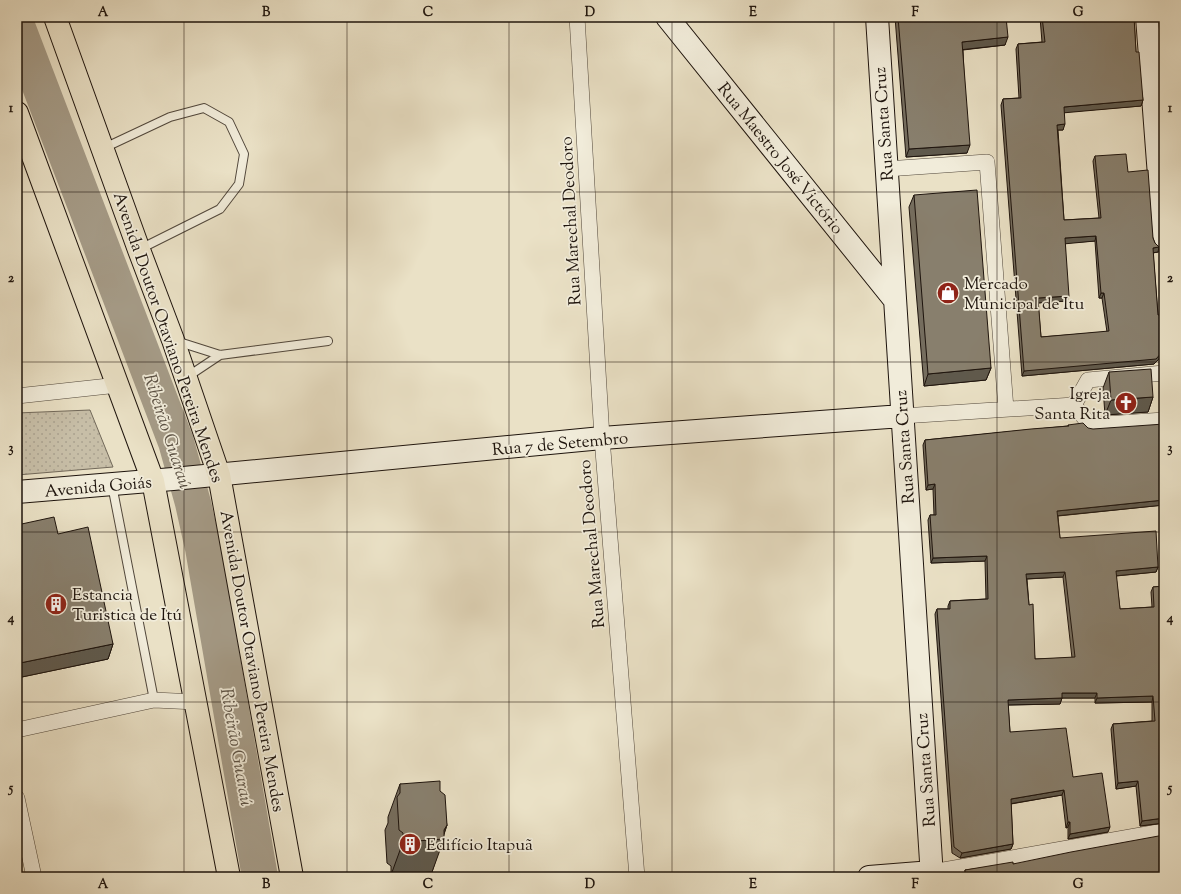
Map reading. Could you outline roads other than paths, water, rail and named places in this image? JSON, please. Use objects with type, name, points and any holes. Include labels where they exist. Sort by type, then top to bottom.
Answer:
[{"type":"main road","name":"Avenida Doutor Otaviano Pereira Mendes","points":[[55,17],[186,378],[212,475],[292,877]]},
{"type":"main road","points":[[17,113],[118,385],[163,480],[196,702],[229,877]]},
{"type":"street","name":"Rua Marechal Deodoro","points":[[577,17],[602,438],[636,877]]},
{"type":"street","name":"Rua Maestro José Victório","points":[[667,17],[894,299]]},
{"type":"street","name":"Rua Santa Cruz","points":[[877,17],[932,875]]},
{"type":"street","points":[[1147,17],[1164,242]]},
{"type":"street","points":[[886,169],[987,162],[1006,409]]},
{"type":"street","points":[[1074,405],[1088,380],[1164,373]]},
{"type":"street","points":[[17,396],[118,385]]},
{"type":"street","points":[[902,416],[1074,405]]},
{"type":"street","points":[[1074,405],[1090,425],[1164,420]]},
{"type":"street","name":"Rua 7 de Setembro","points":[[212,475],[602,438],[902,416]]},
{"type":"street","name":"Avenida Goiás","points":[[17,492],[212,475]]},
{"type":"street","points":[[17,730],[154,700],[196,702]]},
{"type":"street","points":[[17,798],[34,877]]},
{"type":"street","points":[[869,877],[932,875],[1164,831]]},
{"type":"lane","points":[[102,149],[170,117],[204,108],[229,122],[244,154],[239,184],[220,209],[139,250]]},
{"type":"lane","points":[[173,340],[220,354],[328,341]]},
{"type":"lane","points":[[186,378],[220,354]]},
{"type":"lane","points":[[112,484],[154,700]]},
{"type":"waterway","name":"Ribeirão Guaraú","points":[[17,26],[176,442],[193,503],[203,548],[260,877]]},
{"type":"place","name":"Mercado Municipal de Itu","points":[[948,293]]},
{"type":"place","name":"Igreja Santa Rita","points":[[1126,403]]},
{"type":"place","name":"Estancia Turistica de Itú","points":[[56,604]]},
{"type":"place","name":"Edifício Itapuã","points":[[410,844]]}]
